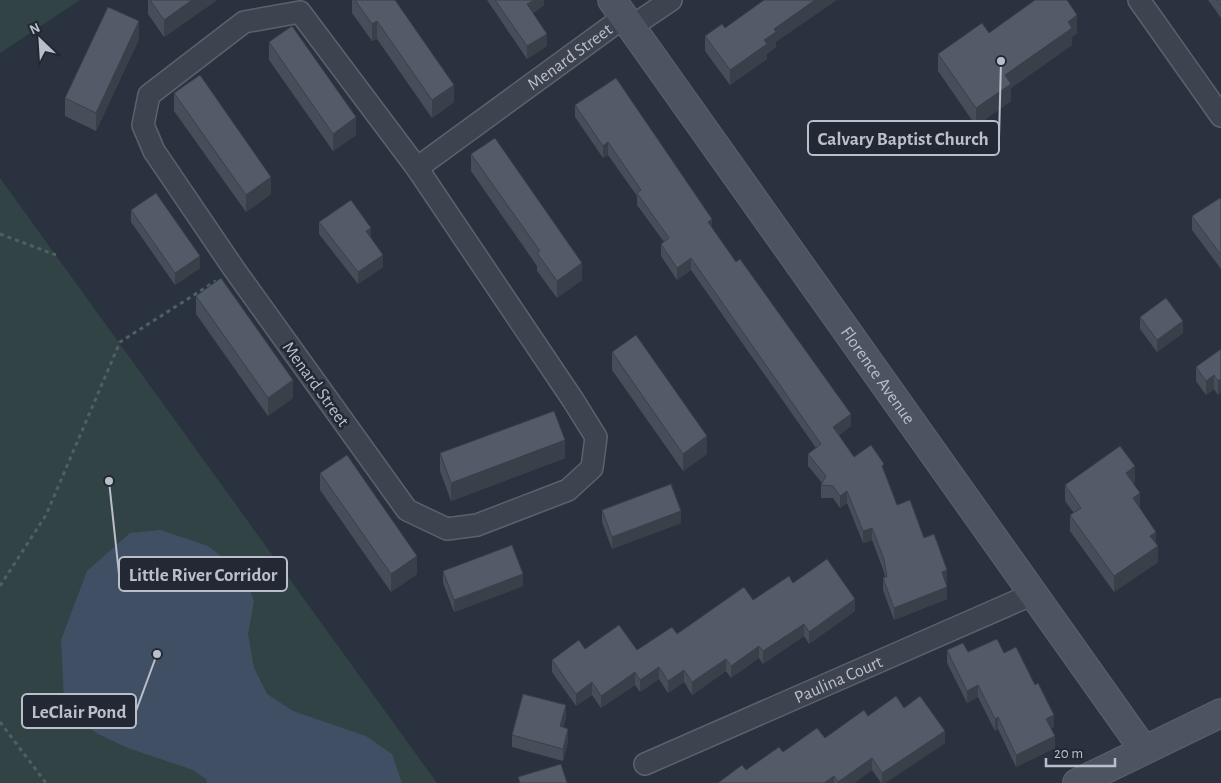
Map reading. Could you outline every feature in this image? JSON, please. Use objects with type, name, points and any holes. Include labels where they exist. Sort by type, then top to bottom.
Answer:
[{"type":"street","name":"Menard Street","points":[[417,168],[622,15],[671,0]]},
{"type":"street","points":[[1139,0],[1221,116]]},
{"type":"street","name":"Menard Street","points":[[300,12],[417,168],[596,437],[592,468],[568,490],[477,525],[447,529],[407,510],[234,269],[154,151],[143,125],[149,95],[244,22],[300,12]]},
{"type":"street","name":"Florence Avenue","points":[[622,15],[1144,750]]},
{"type":"street","name":"Paulina Court","points":[[645,764],[1033,594]]},
{"type":"street","points":[[1077,783],[1221,714]]},
{"type":"path","points":[[0,234],[56,256]]},
{"type":"path","points":[[0,586],[46,515],[120,342],[234,269]]},
{"type":"path","points":[[0,722],[46,783]]},
{"type":"shaded area","points":[[0,0],[80,0],[0,53]]},
{"type":"shaded area","points":[[0,178],[437,783],[0,783]]},
{"type":"water","points":[[160,530],[208,546],[231,564],[249,586],[254,602],[248,634],[254,668],[267,694],[293,711],[366,736],[392,754],[402,783],[207,783],[206,779],[193,770],[128,748],[98,734],[79,720],[64,699],[61,640],[87,571],[130,533]]},
{"type":"building","points":[[150,0],[192,0],[164,20]]},
{"type":"building","points":[[355,0],[395,0],[454,85],[432,100],[377,21],[372,24]]},
{"type":"building","points":[[495,0],[534,0],[527,4],[547,34],[527,46]]},
{"type":"building","points":[[764,0],[815,0],[774,29],[776,32],[764,40],[767,44],[730,70],[705,36],[722,24],[725,28]]},
{"type":"building","points":[[1035,0],[1067,0],[1077,15],[1068,22],[1072,28],[1005,75],[1011,84],[976,108],[938,54],[982,23],[989,33]]},
{"type":"building","points":[[108,7],[139,21],[96,113],[65,98]]},
{"type":"building","points":[[292,26],[356,117],[333,134],[269,42]]},
{"type":"building","points":[[200,75],[271,177],[246,195],[174,93]]},
{"type":"building","points":[[616,78],[712,219],[708,222],[736,262],[740,259],[851,414],[833,427],[854,457],[871,445],[884,464],[882,466],[897,505],[910,500],[924,538],[934,534],[947,570],[942,572],[947,587],[894,608],[883,578],[887,577],[884,559],[872,528],[863,531],[847,491],[840,496],[833,486],[821,485],[826,476],[808,454],[821,444],[691,258],[677,268],[661,244],[669,238],[637,193],[641,190],[608,142],[603,146],[575,105]]},
{"type":"building","points":[[495,138],[582,263],[557,281],[537,253],[540,251],[471,154]]},
{"type":"building","points":[[156,193],[200,256],[175,273],[131,210]]},
{"type":"building","points":[[1220,198],[1221,200],[1221,255],[1192,216]]},
{"type":"building","points":[[351,200],[371,228],[366,231],[383,255],[358,272],[319,222]]},
{"type":"building","points":[[221,278],[293,380],[268,398],[196,296]]},
{"type":"building","points":[[1166,298],[1183,321],[1157,340],[1140,317]]},
{"type":"building","points":[[636,335],[707,436],[683,454],[612,352]]},
{"type":"building","points":[[1221,349],[1221,379],[1218,381],[1214,375],[1206,381],[1196,367]]},
{"type":"building","points":[[554,411],[565,440],[451,483],[440,453]]},
{"type":"building","points":[[1120,446],[1135,466],[1126,473],[1140,493],[1133,498],[1156,532],[1150,536],[1158,546],[1114,576],[1070,515],[1081,508],[1065,485]]},
{"type":"building","points":[[347,455],[417,556],[391,574],[320,473]]},
{"type":"building","points":[[671,484],[681,511],[612,537],[602,510]]},
{"type":"building","points":[[512,545],[523,574],[454,600],[443,571]]},
{"type":"building","points":[[827,559],[855,599],[809,632],[804,624],[763,651],[759,646],[731,666],[726,659],[692,682],[684,670],[668,681],[659,667],[640,680],[635,672],[601,696],[592,682],[576,694],[552,660],[579,640],[585,649],[619,625],[637,650],[672,627],[677,634],[744,587],[753,600],[789,576],[793,583]]},
{"type":"building","points":[[997,639],[1004,653],[1016,647],[1035,685],[1038,683],[1054,715],[1046,719],[1055,736],[1016,755],[998,717],[995,719],[978,685],[967,691],[947,650],[963,643],[968,652]]},
{"type":"building","points":[[523,694],[566,705],[560,726],[568,729],[563,749],[512,735]]},
{"type":"building","points":[[896,696],[904,708],[920,696],[945,731],[882,773],[872,758],[838,782],[834,776],[824,783],[718,783],[742,765],[746,770],[779,747],[783,752],[817,728],[825,738],[864,710],[868,716]]},
{"type":"building","points":[[561,764],[567,783],[520,783],[518,777]]},
{"type":"place","name":"Calvary Baptist Church","points":[[1001,61]]},
{"type":"place","name":"Little River Corridor","points":[[109,481]]},
{"type":"place","name":"LeClair Pond","points":[[157,654]]}]
